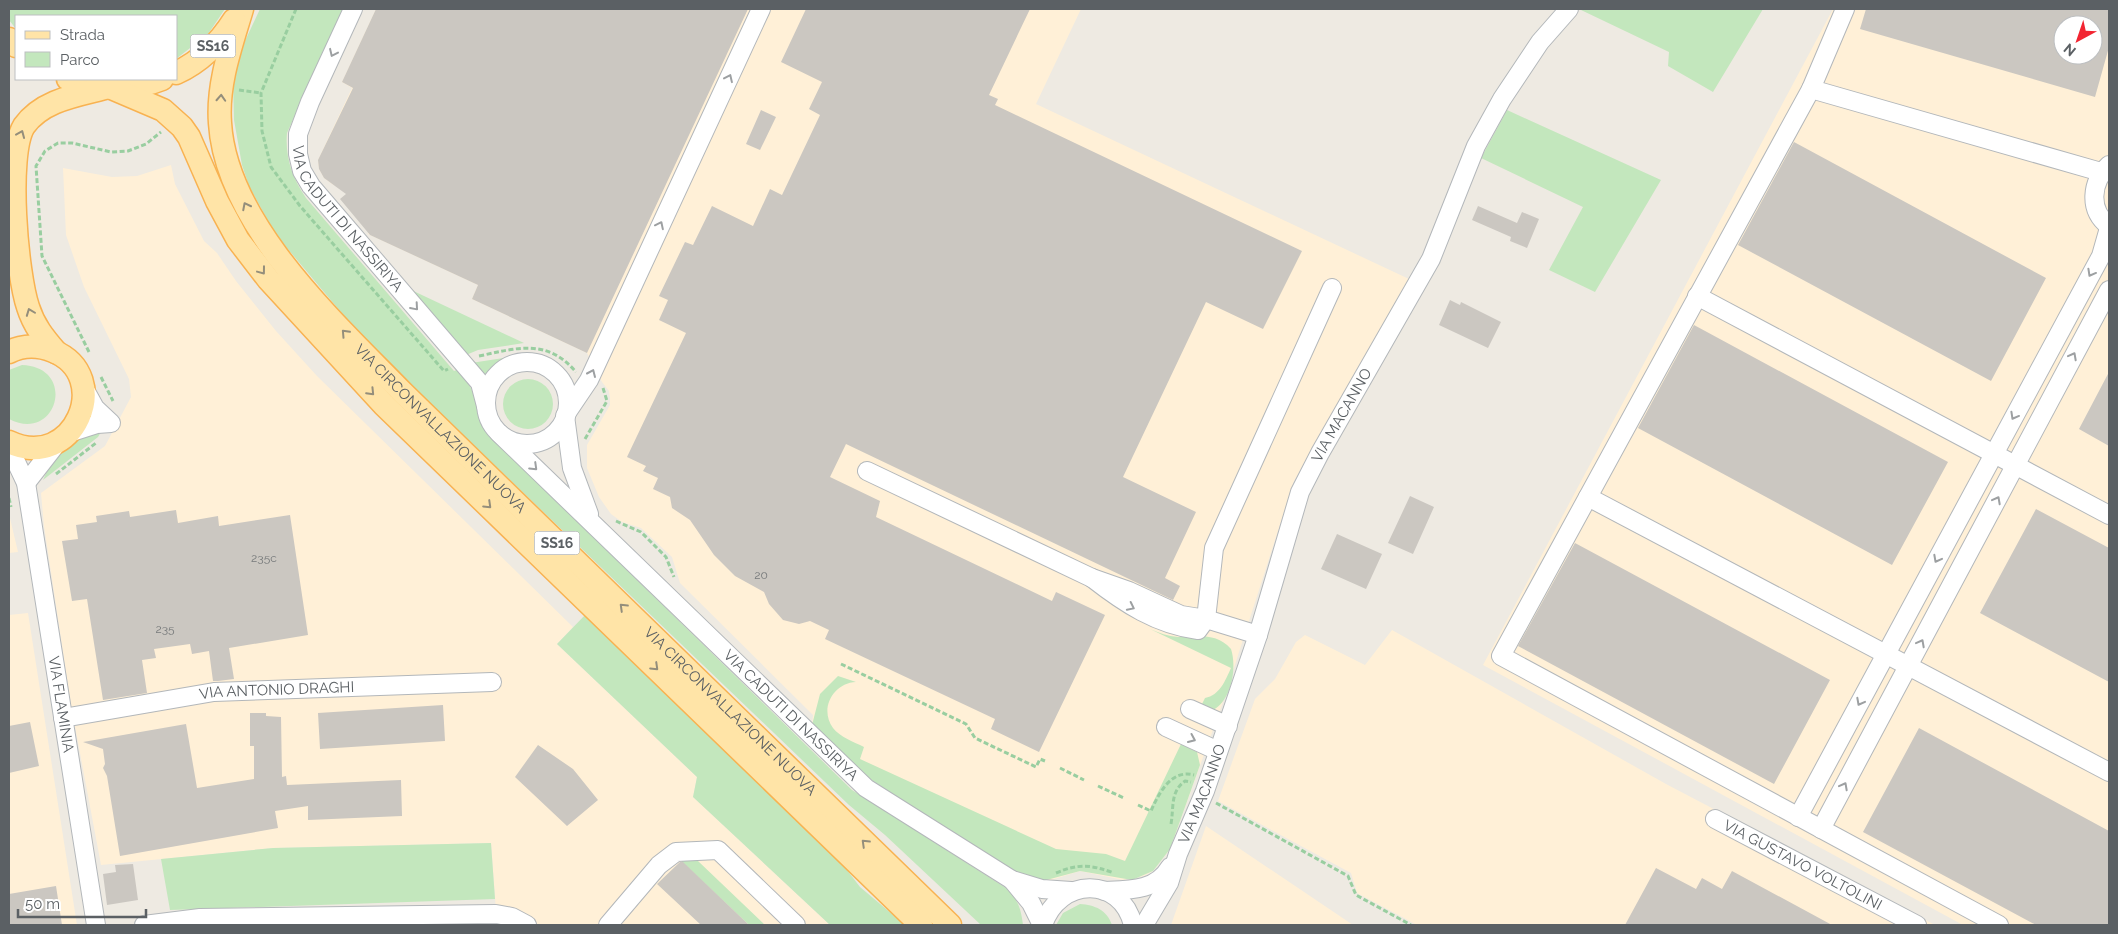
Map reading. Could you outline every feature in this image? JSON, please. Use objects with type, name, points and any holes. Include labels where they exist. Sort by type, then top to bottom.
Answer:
[{"type":"main road","name":"VIA CIRCONVALLAZIONE NUOVA","points":[[178,72],[200,58],[218,42],[241,9]]},
{"type":"main road","name":"VIA CIRCONVALLAZIONE NUOVA","points":[[241,9],[223,74],[220,123],[231,174],[246,208],[270,245],[316,302],[403,394],[950,925]]},
{"type":"main road","name":"VIA CIRCONVALLAZIONE NUOVA","points":[[71,80],[109,88],[163,110],[182,127],[189,137],[217,201],[238,240],[268,279],[332,351],[384,405],[921,925]]},
{"type":"main road","name":"VIA CIRCONVALLAZIONE NUOVA","points":[[109,88],[132,86],[158,80]]},
{"type":"main road","points":[[9,442],[25,448],[35,448],[63,438],[77,423],[92,381],[56,352],[37,330],[28,306],[19,256],[14,167],[17,145],[24,127],[38,112],[57,101],[109,88]]},
{"type":"main road","points":[[9,352],[22,347],[34,346],[56,352]]},
{"type":"main road","points":[[894,871],[959,925]]},
{"type":"street","name":"VIA CADUTI DI NASSIRIYA","points":[[354,9],[310,102],[298,134],[298,154],[302,171],[311,186],[480,383],[490,421],[499,433],[866,788],[1012,880],[1042,889],[1071,891]]},
{"type":"street","points":[[499,433],[517,443],[537,442],[554,433],[589,380],[761,9]]},
{"type":"street","name":"VIA MACANNO","points":[[1144,925],[1169,883],[1178,854],[1228,726],[1258,635],[1300,492],[1320,453],[1431,259],[1476,146],[1502,99],[1540,42],[1569,9]]},
{"type":"street","points":[[1845,9],[1811,89],[1502,656],[1998,925]]},
{"type":"street","points":[[1798,817],[2101,256],[2109,227],[2097,211],[2094,198],[2095,184],[2105,169],[1811,89]]},
{"type":"street","points":[[867,471],[1092,578],[1124,603],[1175,627],[1198,630],[1206,620],[1214,548],[1332,288]]},
{"type":"street","points":[[1821,829],[2109,290]]},
{"type":"street","points":[[1697,296],[2109,515]]},
{"type":"street","name":"VIA CADUTI DI NASSIRIYA","points":[[486,406],[488,389],[498,374],[513,365],[528,362],[545,367],[561,381],[566,395],[566,415],[572,468],[592,522]]},
{"type":"street","points":[[26,483],[63,438],[97,424],[111,423],[95,408],[92,381]]},
{"type":"street","name":"VIA FLAMINIA","points":[[9,446],[26,483],[96,925]]},
{"type":"street","points":[[1588,497],[2109,772]]},
{"type":"street","points":[[1206,620],[1258,635]]},
{"type":"street","name":"VIA ANTONIO DRAGHI","points":[[63,718],[214,692],[492,682]]},
{"type":"street","points":[[1190,709],[1228,726]]},
{"type":"street","points":[[1166,727],[1218,751]]},
{"type":"street","name":"VIA GUSTAVO VOLTOLINI","points":[[1714,819],[1916,925]]},
{"type":"street","points":[[608,925],[659,864],[676,852],[718,850],[796,925]]},
{"type":"street","name":"VIA MACANNO","points":[[1071,891],[1088,888],[1104,891],[1135,890],[1163,879],[1178,854]]},
{"type":"street","name":"VIA CADUTI DI NASSIRIYA","points":[[1012,880],[1031,903],[1043,925]]},
{"type":"street","points":[[1043,925],[1048,912],[1058,900],[1071,891]]},
{"type":"street","points":[[1104,891],[1121,902],[1131,917],[1133,925]]},
{"type":"street","points":[[144,925],[200,918],[496,914],[512,917],[527,925]]},
{"type":"path","points":[[236,90],[261,93]]},
{"type":"path","points":[[92,359],[42,256],[36,166],[45,151],[58,143],[72,143],[111,152],[128,151],[146,144],[162,132]]},
{"type":"path","points":[[478,356],[522,347],[540,348],[556,355],[578,375]]},
{"type":"path","points":[[92,381],[113,402],[113,407]]},
{"type":"path","points":[[584,441],[608,401],[604,388],[597,384]]},
{"type":"path","points":[[50,479],[102,438]]},
{"type":"path","points":[[609,516],[624,526],[641,532],[648,538],[666,557],[674,580]]},
{"type":"path","points":[[841,664],[966,724],[975,738],[1027,763],[1036,767],[1040,759],[1045,761]]},
{"type":"path","points":[[1060,768],[1084,780]]},
{"type":"path","points":[[1138,805],[1151,811],[1163,787],[1179,775],[1187,773],[1206,786],[1216,804],[1348,876],[1356,895],[1411,925]]},
{"type":"path","points":[[1170,829],[1173,794],[1177,787],[1185,781],[1206,786]]},
{"type":"path","points":[[1098,786],[1124,798]]},
{"type":"path","points":[[1052,874],[1067,868],[1087,866],[1099,866],[1122,874]]},
{"type":"shaded area","points":[[376,9],[1081,9],[1036,104],[1409,279],[1294,481],[1223,702],[1170,849],[1153,871],[1144,876],[1123,880],[1080,871],[1048,881],[1019,877],[812,725],[813,715],[680,583],[672,557],[641,528],[622,522],[611,514],[599,497],[587,468],[587,445],[610,405],[610,398],[609,391],[602,382],[587,353],[472,299],[478,285],[368,234],[379,207],[332,184],[324,178],[319,169],[318,160],[352,88],[342,82]]},
{"type":"shaded area","points":[[1833,9],[2109,9],[2109,925],[1963,925],[1483,665]]},
{"type":"shaded area","points":[[171,165],[175,184],[204,241],[217,253],[236,281],[276,331],[317,376],[573,627],[557,644],[697,777],[693,797],[830,925],[497,925],[491,843],[273,848],[101,865],[71,705],[44,526],[41,493],[105,446],[131,397],[129,379],[84,287],[66,235],[63,168],[112,177],[137,176]]},
{"type":"shaded area","points":[[9,514],[18,552],[9,553]]},
{"type":"shaded area","points":[[28,613],[77,925],[9,925],[9,615]]},
{"type":"shaded area","points":[[1392,630],[1666,784],[1935,925],[1417,925],[1357,893],[1351,873],[1218,801],[1255,699],[1275,679],[1296,642],[1305,635],[1365,665]]},
{"type":"shaded area","points":[[1206,826],[1353,925],[1171,925]]},
{"type":"green space","points":[[9,9],[225,9],[208,34],[178,57],[178,15],[15,15],[15,28],[9,20]]},
{"type":"green space","points":[[260,9],[343,9],[287,133],[290,167],[306,198],[454,371],[459,369],[499,445],[852,790],[1006,888],[1018,905],[1023,925],[981,925],[885,835],[849,805],[414,388],[345,317],[287,248],[273,230],[249,186],[242,165],[234,120],[233,81],[244,43]]},
{"type":"green space","points":[[1763,9],[1713,92],[1668,66],[1669,52],[1581,10]]},
{"type":"green space","points":[[1507,110],[1661,180],[1595,292],[1549,270],[1583,207],[1481,158]]},
{"type":"green space","points":[[407,288],[524,343],[478,350],[466,355]]},
{"type":"green space","points":[[516,356],[497,366],[486,379],[471,363]]},
{"type":"green space","points":[[22,365],[39,369],[50,378],[55,390],[54,402],[49,413],[39,421],[26,424],[9,419],[9,370]]},
{"type":"green space","points":[[523,379],[533,379],[546,386],[553,399],[553,409],[546,422],[533,429],[523,429],[514,425],[507,418],[503,409],[503,399],[507,390],[514,383]]},
{"type":"green space","points":[[101,432],[98,437],[43,480],[52,460],[78,438]]},
{"type":"green space","points":[[586,614],[837,857],[860,887],[905,925],[830,925],[693,797],[697,777],[557,644]]},
{"type":"green space","points":[[1150,629],[1174,637],[1199,636],[1213,638],[1231,649],[1233,674],[1229,691],[1219,705],[1213,710],[1201,706],[1205,698],[1218,691],[1231,668]]},
{"type":"green space","points":[[838,676],[856,682],[848,683],[835,692],[828,705],[829,721],[839,734],[864,747],[860,759],[1056,849],[1106,854],[1125,861],[1181,744],[1197,752],[1200,765],[1170,849],[1153,871],[1132,880],[1080,871],[1039,882],[1019,877],[861,773],[812,725],[820,694]]},
{"type":"green space","points":[[491,843],[495,899],[170,910],[161,859],[273,848]]},
{"type":"green space","points":[[679,859],[698,861],[765,925],[749,925]]},
{"type":"green space","points":[[1080,904],[1100,909],[1112,925],[1056,925],[1063,913]]},
{"type":"building","points":[[376,9],[748,9],[587,353],[472,299],[478,285],[370,235],[340,199],[346,194],[324,178],[319,169],[318,160],[353,88],[342,82]]},
{"type":"building","points":[[806,9],[1030,9],[989,95],[998,99],[995,105],[1302,251],[1263,329],[1206,302],[1123,477],[1196,512],[1165,578],[1180,586],[1173,600],[846,444],[830,477],[880,501],[876,517],[1052,601],[1056,592],[1105,615],[1039,752],[991,729],[995,719],[825,639],[829,630],[810,621],[799,624],[783,620],[769,604],[764,592],[735,576],[714,555],[690,520],[672,508],[670,497],[653,489],[658,478],[643,471],[646,466],[627,457],[686,333],[659,320],[668,300],[659,296],[685,242],[693,245],[712,206],[753,226],[770,189],[782,195],[820,115],[809,109],[822,82],[781,62]]},
{"type":"building","points":[[1866,9],[2109,9],[2109,47],[2095,97],[1860,29]]},
{"type":"building","points":[[761,110],[776,117],[760,150],[746,144]]},
{"type":"building","points":[[1794,142],[2046,278],[1991,381],[1738,245]]},
{"type":"building","points":[[1478,206],[1517,223],[1522,212],[1539,219],[1527,248],[1510,241],[1511,237],[1472,220]]},
{"type":"building","points":[[1450,300],[1460,305],[1461,302],[1501,322],[1488,348],[1439,325]]},
{"type":"building","points":[[1694,325],[1948,462],[1892,565],[1638,428]]},
{"type":"building","points":[[2109,372],[2109,446],[2079,429]]},
{"type":"building","points":[[1410,496],[1434,507],[1413,554],[1388,543]]},
{"type":"building","points":[[2036,509],[2109,548],[2109,682],[1980,613]]},
{"type":"building","points":[[176,510],[178,523],[218,516],[219,526],[290,515],[308,635],[229,648],[234,679],[218,681],[213,681],[209,651],[192,654],[190,644],[154,649],[156,658],[142,660],[147,693],[103,700],[87,599],[72,601],[62,541],[78,539],[76,525],[97,522],[96,516],[129,511],[130,517]]},
{"type":"building","points":[[1337,534],[1382,554],[1366,589],[1321,569]]},
{"type":"building","points":[[1575,543],[1830,680],[1774,784],[1518,646]]},
{"type":"building","points":[[443,705],[445,741],[320,749],[318,713]]},
{"type":"building","points":[[250,713],[266,713],[266,716],[281,717],[282,777],[286,776],[287,785],[401,780],[402,816],[308,820],[308,806],[275,811],[278,828],[120,856],[107,776],[103,768],[105,764],[103,749],[83,742],[186,724],[197,788],[254,779],[254,746],[250,746]]},
{"type":"building","points":[[30,722],[39,766],[9,773],[9,726]]},
{"type":"building","points":[[1919,728],[2109,831],[2109,925],[2036,925],[1863,832]]},
{"type":"building","points":[[538,745],[573,769],[598,800],[567,826],[515,777]]},
{"type":"building","points":[[680,862],[683,862],[749,925],[701,925],[657,884]]},
{"type":"building","points":[[133,864],[138,900],[107,905],[103,874],[116,872],[115,865]]},
{"type":"building","points":[[1656,868],[1696,889],[1702,878],[1722,889],[1732,871],[1832,925],[1625,925]]},
{"type":"building","points":[[56,886],[62,925],[9,925],[9,894]]}]
